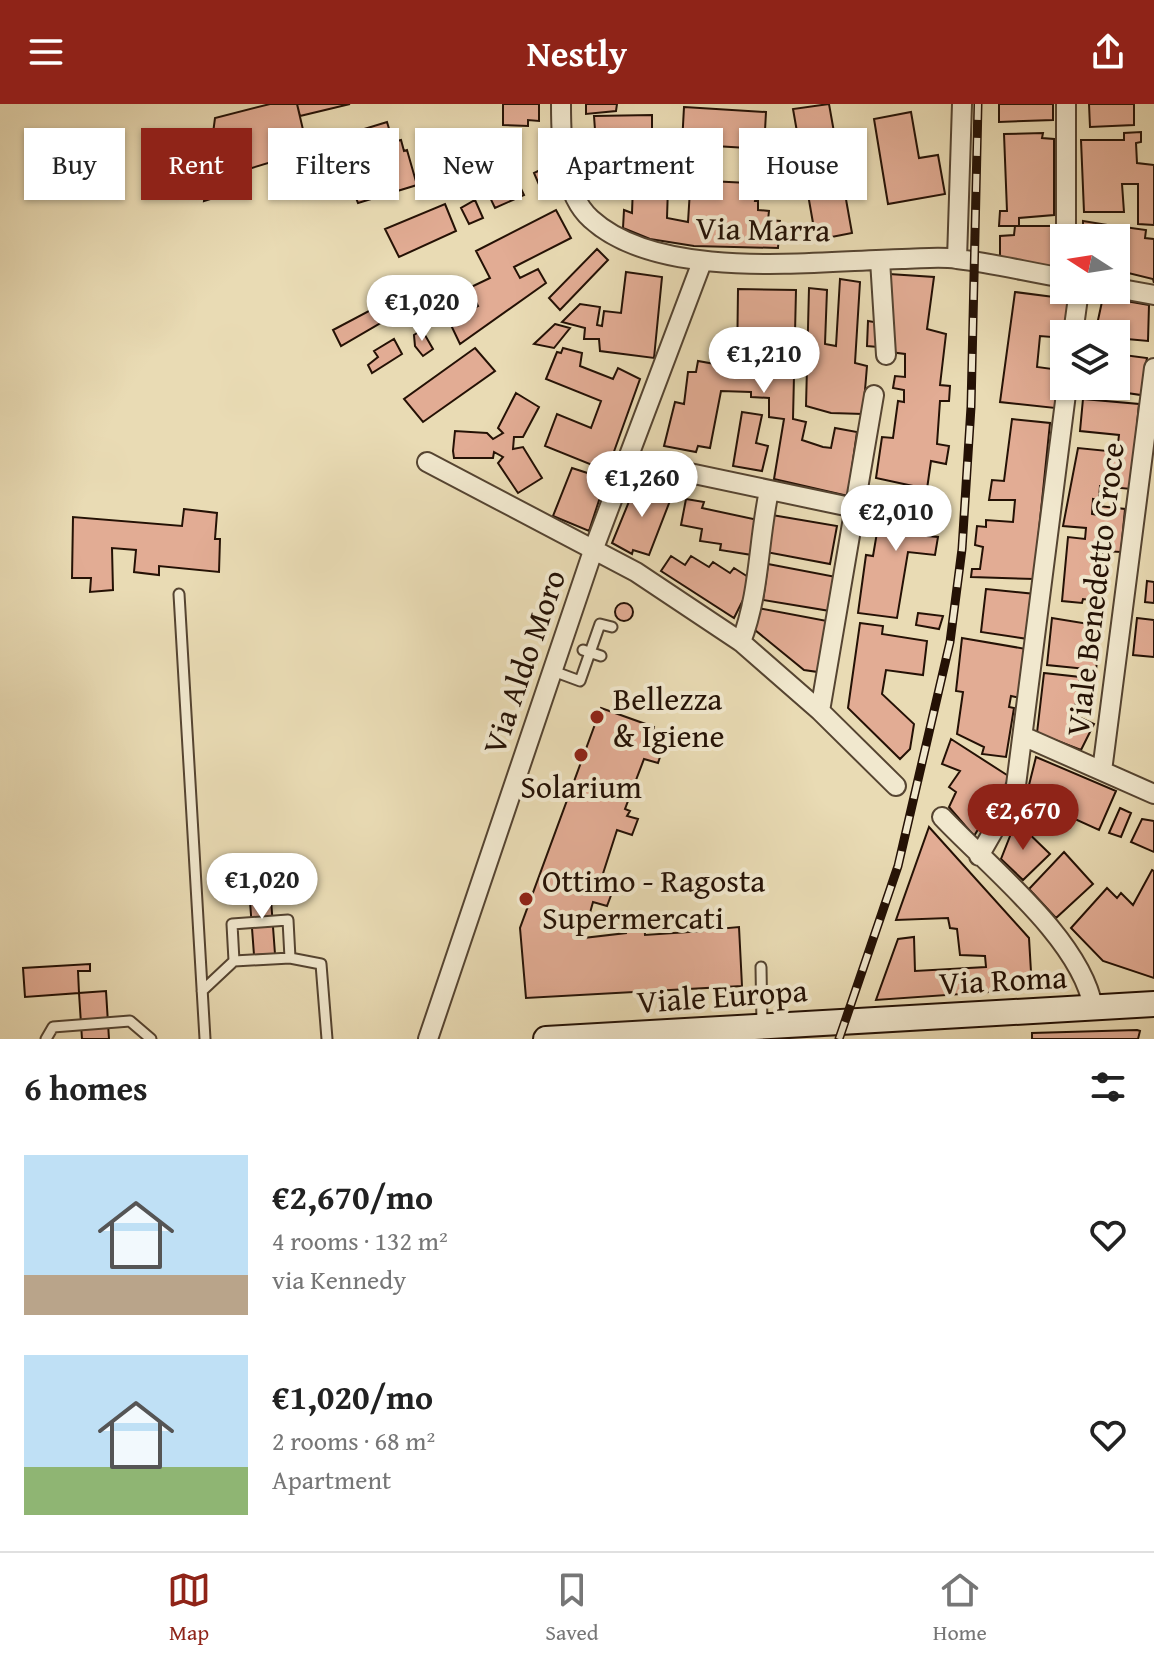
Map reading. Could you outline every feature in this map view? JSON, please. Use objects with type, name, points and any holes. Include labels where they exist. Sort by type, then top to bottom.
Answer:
[{"type":"street","name":"Via Marra","points":[[561,104],[563,147],[573,191],[588,216],[604,230],[634,244],[702,262],[957,259],[1050,276]]},
{"type":"street","points":[[957,259],[962,104]]},
{"type":"street","points":[[1066,104],[1066,224]]},
{"type":"street","points":[[880,260],[886,355]]},
{"type":"street","name":"Via Aldo Moro","points":[[428,1039],[594,548],[702,262]]},
{"type":"street","points":[[1130,291],[1154,295]]},
{"type":"street","name":"Viale Benedetto Croce","points":[[1102,771],[1154,368]]},
{"type":"street","points":[[820,711],[874,395]]},
{"type":"street","points":[[979,856],[1015,793],[1025,737],[1065,400]]},
{"type":"street","points":[[628,460],[855,508]]},
{"type":"street","points":[[427,462],[594,548],[741,642],[820,711],[896,786]]},
{"type":"street","points":[[741,642],[758,584],[762,526],[769,491]]},
{"type":"street","points":[[1025,737],[1154,794]]},
{"type":"street","points":[[942,817],[1047,922],[1090,991],[1093,1007]]},
{"type":"street","name":"Via Roma","points":[[855,1020],[1154,1004]]},
{"type":"street","name":"Viale Europa","points":[[546,1039],[712,1034],[762,1025],[855,1020]]},
{"type":"lane","points":[[179,594],[205,1039]]},
{"type":"lane","points":[[553,671],[580,681],[586,651],[600,624],[612,627]]},
{"type":"lane","points":[[586,651],[601,656]]},
{"type":"lane","points":[[234,961],[232,924],[288,920],[290,958]]},
{"type":"lane","points":[[202,991],[234,961],[290,958],[321,964],[327,1039]]},
{"type":"lane","points":[[761,967],[762,1025]]},
{"type":"lane","points":[[46,1039],[53,1027],[130,1021],[151,1039]]},
{"type":"building","points":[[270,104],[297,104],[303,128],[268,128],[268,163],[252,168],[252,128],[214,128],[215,118]]},
{"type":"building","points":[[297,104],[350,104],[300,116]]},
{"type":"building","points":[[503,104],[539,104],[539,121],[528,120],[528,126],[503,125]]},
{"type":"building","points":[[586,104],[617,104],[616,111],[586,114]]},
{"type":"building","points":[[829,104],[833,128],[796,128],[793,109]]},
{"type":"building","points":[[999,104],[1053,104],[1053,120],[999,122]]},
{"type":"building","points":[[1089,104],[1134,104],[1134,125],[1090,127]]},
{"type":"building","points":[[684,107],[766,112],[765,128],[739,128],[739,147],[723,146],[723,128],[683,128]]},
{"type":"building","points":[[911,112],[919,158],[938,155],[945,194],[888,204],[874,119]]},
{"type":"building","points":[[652,115],[652,128],[595,128],[594,116]]},
{"type":"building","points":[[387,122],[389,128],[368,128]]},
{"type":"building","points":[[1141,132],[1141,142],[1136,143],[1137,163],[1154,165],[1154,225],[1138,224],[1138,184],[1122,184],[1124,212],[1084,212],[1081,140],[1124,140],[1124,133]]},
{"type":"building","points":[[1043,133],[1042,138],[1054,139],[1054,215],[1019,218],[1019,226],[999,226],[1000,211],[1007,211],[1004,134]]},
{"type":"building","points":[[399,140],[404,151],[407,150],[415,186],[399,190]]},
{"type":"building","points":[[723,182],[739,183],[739,200],[758,201],[758,210],[769,211],[768,220],[780,221],[778,248],[694,246],[650,239],[623,228],[624,210],[632,213],[632,200],[668,200],[667,218],[688,222],[689,200],[723,200]]},
{"type":"building","points":[[475,200],[483,218],[469,224],[461,208]]},
{"type":"building","points":[[491,200],[513,200],[495,208]]},
{"type":"building","points":[[809,200],[846,200],[852,233],[816,240]]},
{"type":"building","points":[[445,204],[456,231],[399,257],[385,229]]},
{"type":"building","points":[[556,210],[571,238],[514,267],[520,278],[538,269],[546,283],[460,344],[449,321],[478,306],[469,288],[490,278],[476,251]]},
{"type":"building","points":[[1015,226],[1050,226],[1050,270],[1000,258],[1000,236],[1014,235]]},
{"type":"building","points":[[1130,228],[1146,230],[1145,238],[1154,239],[1154,283],[1153,279],[1130,273]]},
{"type":"building","points":[[597,249],[608,260],[560,310],[549,298]]},
{"type":"building","points":[[626,272],[662,277],[654,358],[600,351],[599,339],[584,339],[585,328],[562,322],[580,304],[600,307],[597,325],[602,326],[604,311],[621,313]]},
{"type":"building","points":[[889,274],[934,277],[927,329],[946,334],[940,385],[950,386],[949,401],[940,401],[937,444],[949,446],[946,464],[931,461],[927,489],[876,478],[882,437],[893,438],[898,401],[904,402],[904,390],[893,388],[895,376],[905,377],[905,354],[890,352]]},
{"type":"building","points":[[840,279],[860,282],[855,363],[867,366],[863,414],[831,413],[806,406],[809,288],[827,290],[825,344],[836,346]]},
{"type":"building","points":[[738,289],[796,290],[793,419],[806,422],[802,440],[823,447],[831,448],[835,428],[857,432],[848,496],[774,479],[784,419],[769,417],[769,398],[751,397],[751,392],[721,391],[710,448],[698,446],[696,452],[664,446],[675,402],[684,404],[688,372],[696,372],[698,361],[737,368]]},
{"type":"building","points":[[1015,292],[1050,296],[1050,304],[1069,304],[1067,320],[1050,320],[1050,337],[1040,336],[1037,367],[1050,369],[1050,400],[1056,400],[1055,408],[1000,402]]},
{"type":"building","points":[[1130,302],[1149,305],[1148,341],[1130,339],[1130,320],[1098,320],[1101,304]]},
{"type":"building","points":[[382,304],[389,318],[341,346],[333,330]]},
{"type":"building","points":[[868,321],[880,323],[878,347],[867,346]]},
{"type":"building","points":[[555,324],[570,328],[554,348],[534,344]]},
{"type":"building","points":[[422,330],[433,349],[423,356],[415,346],[414,335]]},
{"type":"building","points":[[394,339],[402,354],[372,373],[368,365],[378,357],[374,351]]},
{"type":"building","points":[[475,348],[495,371],[423,422],[404,399]]},
{"type":"building","points":[[563,348],[582,353],[580,366],[613,379],[618,368],[640,379],[607,471],[545,446],[557,414],[591,428],[601,401],[546,379],[557,352],[561,353]]},
{"type":"building","points":[[1130,356],[1147,358],[1141,395],[1130,393]]},
{"type":"building","points":[[516,393],[539,407],[523,437],[514,437],[513,449],[523,447],[542,478],[518,493],[498,463],[503,457],[494,452],[493,458],[454,458],[453,451],[455,431],[487,433],[493,439],[503,433],[498,428]]},
{"type":"building","points":[[1083,400],[1139,404],[1131,489],[1100,486],[1099,500],[1093,499],[1092,514],[1098,515],[1099,506],[1125,509],[1121,552],[1103,551],[1098,601],[1083,599],[1082,603],[1062,601],[1068,537],[1085,539],[1086,528],[1063,526],[1078,448],[1117,452],[1119,435],[1080,431]]},
{"type":"building","points":[[742,412],[762,415],[756,443],[768,446],[762,471],[733,466]]},
{"type":"building","points":[[1012,419],[1050,423],[1034,579],[971,577],[972,569],[980,569],[983,547],[975,545],[977,526],[986,527],[986,520],[1013,522],[1015,500],[989,500],[992,480],[1004,481]]},
{"type":"building","points":[[572,468],[606,479],[589,531],[553,516]]},
{"type":"building","points":[[637,482],[657,485],[656,489],[673,493],[649,555],[633,550],[632,554],[612,543]]},
{"type":"building","points":[[883,497],[943,506],[941,524],[930,523],[928,536],[938,537],[935,555],[908,552],[897,618],[858,613],[866,555],[873,556]]},
{"type":"building","points":[[686,499],[704,502],[702,508],[758,520],[752,555],[720,550],[721,544],[700,541],[702,529],[681,525]]},
{"type":"building","points":[[184,509],[217,513],[215,539],[220,539],[219,572],[159,566],[159,575],[134,572],[136,550],[112,548],[113,590],[90,592],[91,578],[72,578],[73,517],[182,526]]},
{"type":"building","points":[[772,515],[837,526],[830,564],[766,552]]},
{"type":"building","points":[[671,556],[685,565],[691,556],[709,567],[713,562],[730,573],[734,568],[753,580],[734,618],[661,571]]},
{"type":"building","points":[[768,564],[836,577],[830,611],[763,600]]},
{"type":"building","points":[[1147,581],[1154,582],[1154,603],[1145,602]]},
{"type":"building","points":[[986,589],[1035,594],[1028,639],[981,632]]},
{"type":"building","points":[[624,603],[633,612],[624,621],[615,612]]},
{"type":"building","points":[[758,608],[827,621],[818,672],[804,670],[755,630]]},
{"type":"building","points":[[918,613],[943,616],[939,629],[916,625]]},
{"type":"building","points":[[1052,618],[1101,626],[1096,670],[1047,665]]},
{"type":"building","points":[[1137,618],[1154,620],[1154,657],[1133,655]]},
{"type":"building","points":[[860,623],[883,626],[882,634],[927,641],[923,675],[886,670],[882,694],[914,724],[910,749],[900,759],[848,708]]},
{"type":"building","points":[[962,638],[1026,649],[1021,698],[1011,696],[1009,707],[1014,708],[1006,757],[982,754],[984,747],[957,734],[963,692],[956,691]]},
{"type":"building","points":[[1044,673],[1080,677],[1074,715],[1094,724],[1081,750],[1037,733]]},
{"type":"building","points":[[601,708],[654,727],[652,736],[657,737],[655,743],[663,748],[658,763],[644,759],[625,809],[630,811],[627,816],[638,819],[632,835],[617,830],[599,886],[613,890],[607,906],[593,902],[583,938],[626,933],[625,919],[644,916],[645,935],[703,931],[703,913],[718,912],[718,929],[739,927],[742,986],[526,998],[520,928]]},
{"type":"building","points":[[951,739],[1010,777],[974,836],[949,807],[956,792],[949,787],[960,771],[942,764]]},
{"type":"building","points":[[1036,757],[1116,791],[1099,830],[1026,797]]},
{"type":"building","points":[[1120,808],[1131,813],[1121,837],[1109,833]]},
{"type":"building","points":[[1142,819],[1154,821],[1154,852],[1131,842]]},
{"type":"building","points":[[1016,821],[1050,854],[1023,880],[1001,859]]},
{"type":"building","points":[[929,827],[1029,938],[1032,989],[876,1000],[898,939],[914,937],[915,971],[986,967],[985,956],[960,955],[957,929],[950,928],[948,918],[896,920]]},
{"type":"building","points":[[1064,852],[1093,884],[1056,918],[1029,889]]},
{"type":"building","points":[[1152,870],[1154,978],[1103,961],[1071,928],[1107,888],[1117,898],[1121,893],[1133,905]]},
{"type":"building","points":[[270,886],[275,954],[254,955],[249,888]]},
{"type":"building","points":[[90,964],[90,971],[78,971],[79,993],[25,997],[23,968]]},
{"type":"building","points":[[106,991],[109,1039],[82,1039],[79,993]]},
{"type":"building","points":[[1140,1031],[1138,1039],[1032,1039],[1032,1033]]},
{"type":"railway","points":[[839,1039],[898,866],[950,642],[962,549],[971,407],[978,104]]},
{"type":"place","name":"Bellezza & Igiene","points":[[597,717]]},
{"type":"place","name":"Solarium","points":[[581,755]]},
{"type":"place","name":"Ottimo - Ragosta Supermercati","points":[[526,899]]}]
